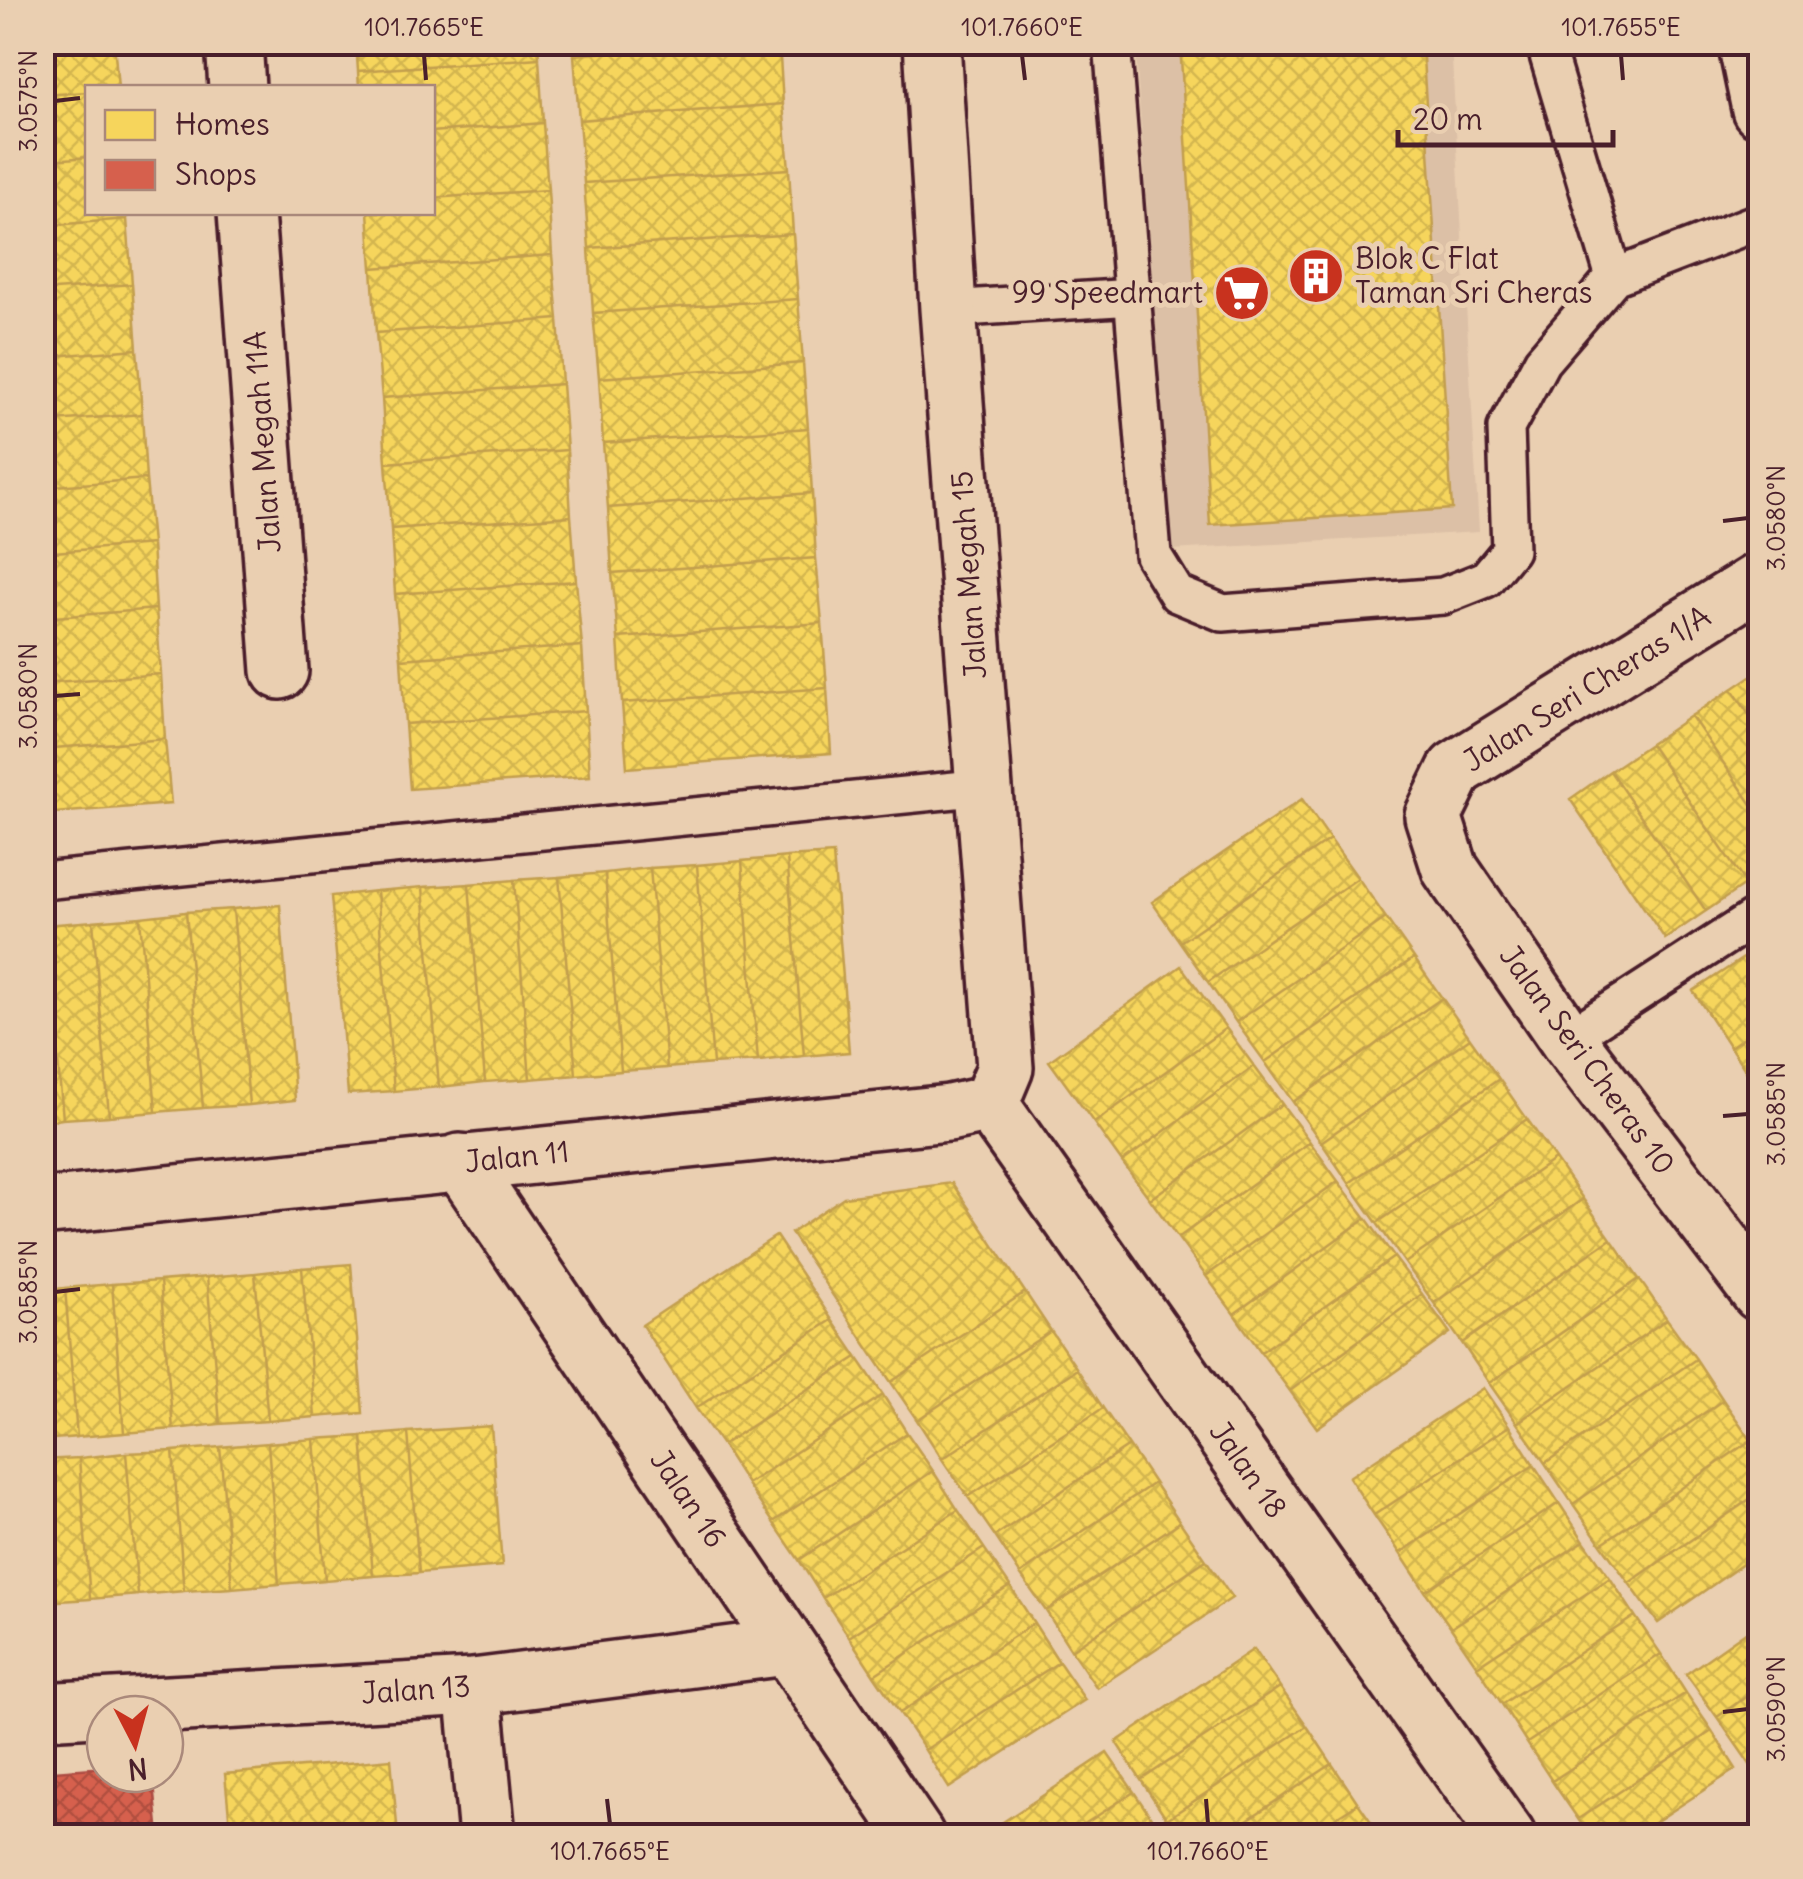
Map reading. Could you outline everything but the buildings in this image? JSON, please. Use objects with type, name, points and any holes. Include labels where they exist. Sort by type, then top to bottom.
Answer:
[{"type":"street","points":[[234,42],[237,85]]},
{"type":"street","name":"Jalan Megah 15","points":[[932,42],[948,310],[1006,1068],[990,1104]]},
{"type":"street","points":[[1746,42],[1760,109]]},
{"type":"street","name":"Jalan Megah 11A","points":[[246,215],[280,672]]},
{"type":"street","name":"Jalan Seri Cheras 1/A","points":[[1432,816],[1456,769],[1760,580]]},
{"type":"street","name":"Jalan Seri Cheras 10","points":[[1432,816],[1450,869],[1568,1039],[1760,1293]]},
{"type":"street","name":"Jalan 11","points":[[42,1207],[949,1113],[990,1104]]},
{"type":"street","name":"Jalan 18","points":[[990,1104],[1507,1836]]},
{"type":"street","name":"Jalan 16","points":[[460,1162],[916,1836]]},
{"type":"street","name":"Jalan 13","points":[[42,1712],[473,1687],[787,1647]]},
{"type":"street","points":[[473,1687],[487,1836]]},
{"type":"lane","points":[[1112,42],[1152,555],[1177,594],[1223,613],[1443,596],[1486,579],[1510,550],[1506,428],[1542,361],[1614,278],[1760,221]]},
{"type":"lane","points":[[1544,42],[1614,278]]},
{"type":"lane","points":[[948,310],[1133,297]]},
{"type":"lane","points":[[42,880],[986,786]]},
{"type":"lane","points":[[1568,1039],[1760,914]]},
{"type":"shaded area","name":"Blok C Flat Taman Sri Cheras","points":[[1135,43],[1451,43],[1479,532],[1172,550]]},
{"type":"place","name":"Blok C Flat Taman Sri Cheras","points":[[1316,276]]},
{"type":"place","name":"99 Speedmart","points":[[1242,293]]}]
